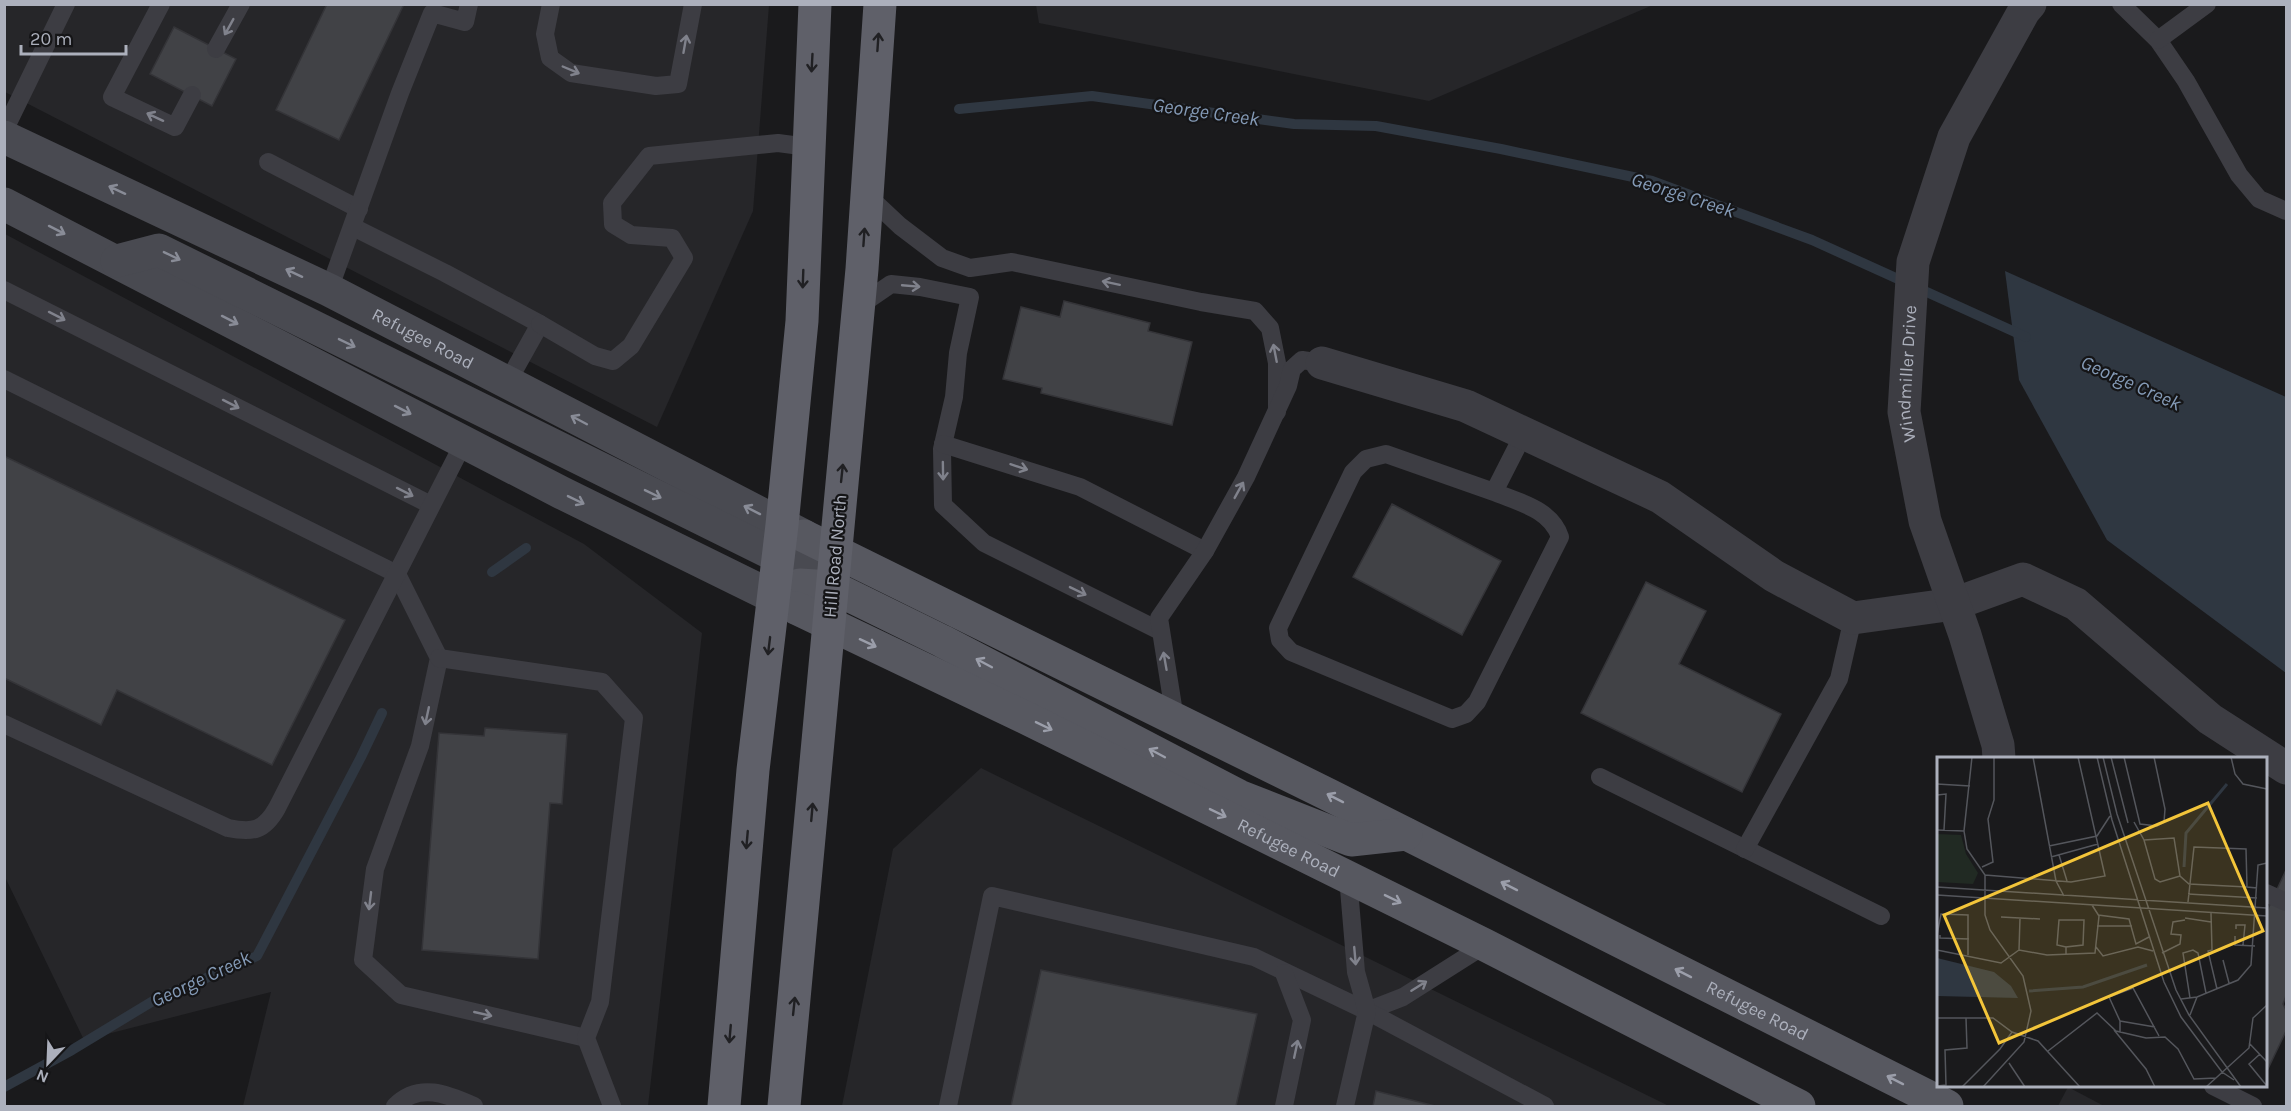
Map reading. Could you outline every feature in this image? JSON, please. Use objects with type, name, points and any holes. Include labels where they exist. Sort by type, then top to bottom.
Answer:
[{"type":"highway","points":[[724,1107],[753,770],[785,603],[802,321],[815,4]]},
{"type":"highway","name":"Hill Road North","points":[[784,1107],[859,306],[880,4]]},
{"type":"main road","name":"Refugee Road","points":[[4,137],[329,290],[507,383],[788,539],[806,566],[818,563],[835,552],[1945,1101]]},
{"type":"main road","name":"Refugee Road","points":[[4,204],[464,442],[785,603],[1033,721],[1485,945],[1799,1107]]},
{"type":"main road","name":"Refugee Road","points":[[117,261],[159,250],[788,539]]},
{"type":"main road","name":"Refugee Road","points":[[785,603],[782,590],[800,585],[832,587],[942,641],[1239,796],[1351,840],[1406,834]]},
{"type":"street","name":"Windmiller Drive","points":[[1999,757],[1998,745],[1954,604],[1925,521],[1904,412],[1913,262],[1954,137],[2030,4]]},
{"type":"street","points":[[1322,363],[1466,406],[1660,497],[1774,576],[1853,618],[1954,604],[2023,579],[2076,604],[2210,719],[2236,749],[2257,757]]},
{"type":"street","points":[[2267,761],[2286,768]]},
{"type":"lane","points":[[4,131],[66,4]]},
{"type":"lane","points":[[161,4],[112,97],[175,127],[192,95]]},
{"type":"lane","points":[[216,49],[241,4]]},
{"type":"lane","points":[[329,290],[400,93],[432,13],[465,22],[469,4]]},
{"type":"lane","points":[[551,4],[545,34],[550,58],[571,73],[656,86],[678,84],[693,4]]},
{"type":"lane","points":[[2121,4],[2158,40],[2186,81],[2239,175],[2259,199],[2286,211]]},
{"type":"lane","points":[[2158,40],[2207,4]]},
{"type":"lane","points":[[353,227],[446,273],[595,356],[613,361],[631,346],[684,258],[672,238],[631,235],[613,224],[612,203],[649,156],[778,143],[808,147]]},
{"type":"lane","points":[[268,162],[360,209]]},
{"type":"lane","points":[[867,195],[900,226],[942,258],[970,268],[1012,262],[1201,302],[1255,310],[1270,328],[1277,363],[1277,411]]},
{"type":"lane","points":[[859,306],[891,285],[920,287],[970,297],[958,353],[954,397],[943,444],[943,505],[984,543],[1160,631]]},
{"type":"lane","points":[[4,290],[431,505]]},
{"type":"lane","points":[[507,383],[540,324]]},
{"type":"lane","points":[[1175,719],[1159,618],[1204,550],[1246,477],[1288,386],[1292,369],[1302,360],[1322,363]]},
{"type":"lane","points":[[4,379],[397,574],[439,658],[420,746],[375,869],[363,960],[401,995],[586,1038]]},
{"type":"lane","points":[[1494,492],[1524,433]]},
{"type":"lane","points":[[4,723],[228,828],[246,832],[257,829],[271,819],[277,808],[464,442]]},
{"type":"lane","points":[[943,444],[1080,487],[1204,550]]},
{"type":"lane","points":[[1386,454],[1494,492],[1543,513],[1556,526],[1560,537],[1477,702],[1466,714],[1452,719],[1291,652],[1280,640],[1278,628],[1353,472],[1366,459],[1386,454]]},
{"type":"lane","points":[[1745,849],[1839,679],[1853,618]]},
{"type":"lane","points":[[439,658],[602,682],[634,718],[600,1002],[586,1038],[612,1107]]},
{"type":"lane","points":[[1600,777],[1881,916]]},
{"type":"lane","points":[[1345,1107],[1367,1011],[1356,972],[1348,877]]},
{"type":"lane","points":[[2267,894],[2286,902]]},
{"type":"lane","points":[[948,1107],[992,896],[1254,957],[1367,1011],[1545,1107]]},
{"type":"lane","points":[[1367,1011],[1403,996],[1485,945]]},
{"type":"lane","points":[[1284,973],[1302,1020],[1284,1107]]},
{"type":"lane","points":[[2215,1087],[2253,1107]]},
{"type":"lane","points":[[394,1107],[404,1097],[430,1092],[451,1095],[474,1107]]},
{"type":"shaded area","points":[[1036,4],[1653,5],[1429,101],[1039,23]]},
{"type":"shaded area","points":[[4,5],[769,5],[753,211],[657,427],[5,92]]},
{"type":"shaded area","points":[[5,234],[584,544],[702,633],[648,1106],[243,1106],[271,992],[84,1040],[5,877]]},
{"type":"shaded area","points":[[981,768],[1669,1106],[842,1106],[893,849]]},
{"type":"shaded area","points":[[2068,1087],[2104,1106],[2058,1106]]},
{"type":"water","points":[[2005,271],[2286,397],[2286,673],[2107,540],[2019,380]]},
{"type":"building","points":[[327,4],[404,4],[339,140],[276,110]]},
{"type":"building","points":[[174,27],[236,59],[212,106],[150,74]]},
{"type":"building","points":[[1064,301],[1150,323],[1148,331],[1192,342],[1172,425],[1041,393],[1042,388],[1003,379],[1021,307],[1060,317]]},
{"type":"building","points":[[4,456],[345,620],[272,765],[117,690],[101,725],[4,678]]},
{"type":"building","points":[[1392,504],[1501,561],[1462,635],[1353,577]]},
{"type":"building","points":[[1646,582],[1706,611],[1679,664],[1781,714],[1742,792],[1581,713]]},
{"type":"building","points":[[485,728],[567,734],[562,804],[550,803],[538,959],[422,950],[439,733],[484,736]]},
{"type":"building","points":[[2286,870],[2286,996],[2283,1004],[2286,1010],[2286,1031],[2267,1071],[2267,911]]},
{"type":"building","points":[[1041,970],[1257,1014],[1236,1106],[1011,1106]]},
{"type":"building","points":[[1376,1091],[1435,1106],[1373,1106]]},
{"type":"waterway","name":"George Creek","points":[[959,109],[1092,96],[1294,124],[1376,126],[1501,149],[1652,181],[1812,240],[2026,337]]},
{"type":"waterway","name":"George Creek","points":[[492,572],[526,548]]},
{"type":"waterway","name":"George Creek","points":[[4,1087],[72,1050],[153,1001],[257,956],[382,713]]}]
